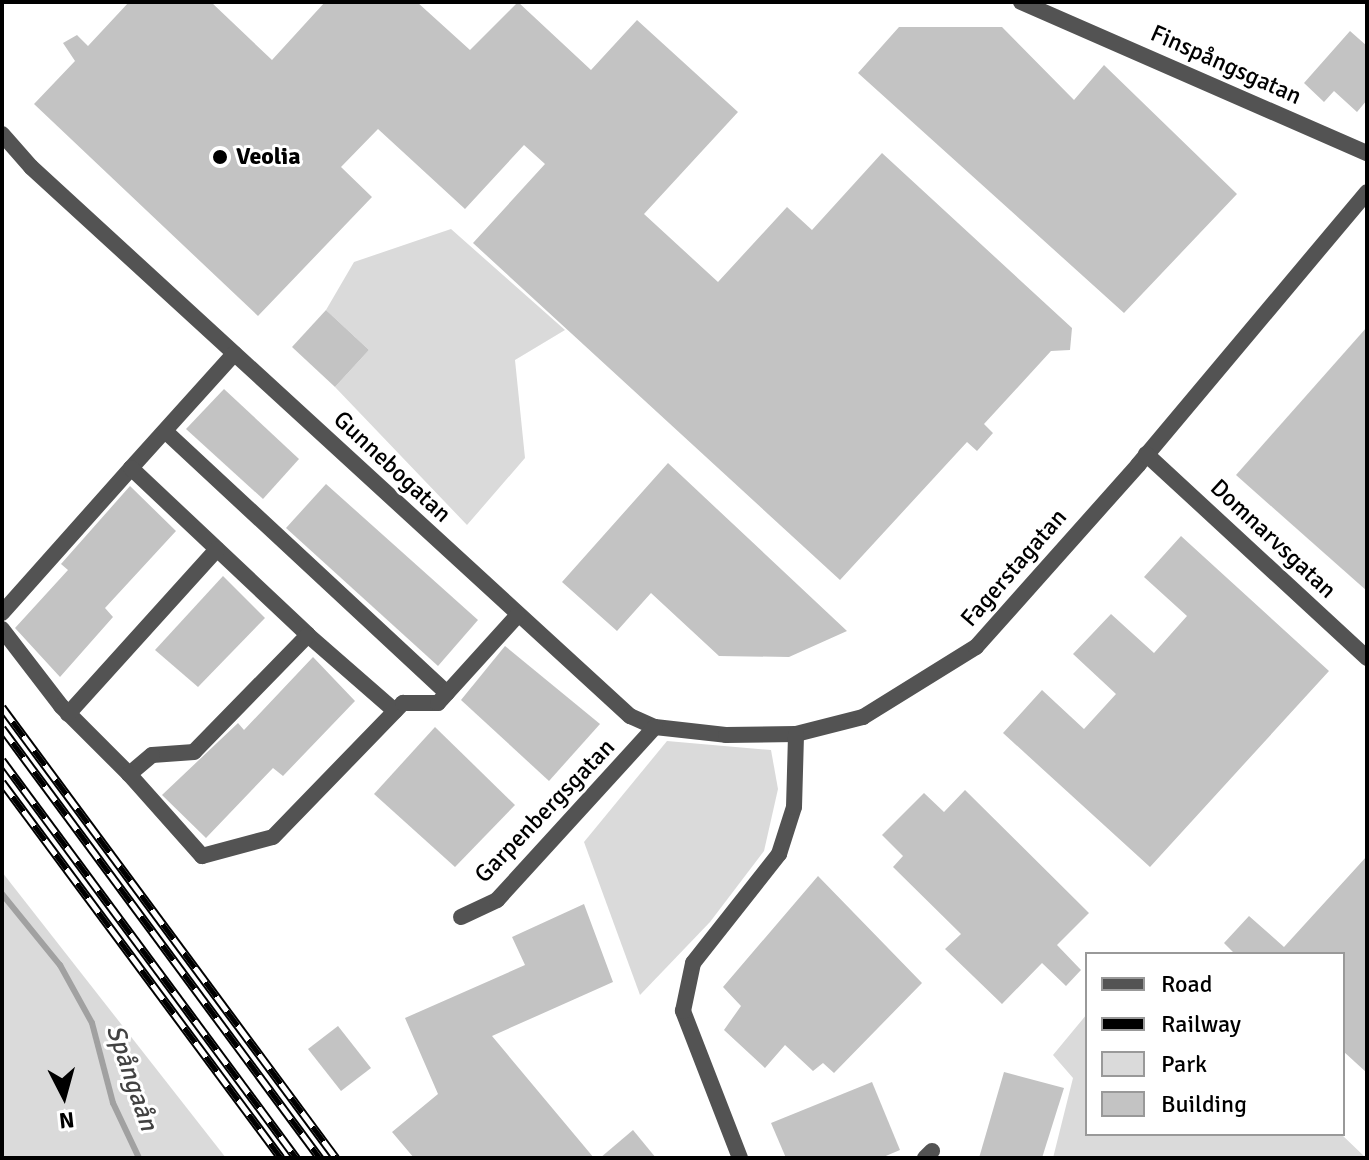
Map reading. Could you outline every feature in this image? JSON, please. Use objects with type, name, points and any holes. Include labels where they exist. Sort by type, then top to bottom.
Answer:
[{"type":"street","name":"Finspångsgatan","points":[[1021,2],[1367,153]]},
{"type":"street","name":"Gunnebogatan","points":[[2,134],[234,354],[517,616],[630,716],[655,727],[726,735],[796,734]]},
{"type":"street","name":"Fagerstagatan","points":[[796,734],[863,717],[976,647],[1146,454],[1367,192]]},
{"type":"street","points":[[2,613],[234,354]]},
{"type":"street","points":[[165,431],[447,693]]},
{"type":"street","name":"Domnarvsgatan","points":[[1146,454],[1367,658]]},
{"type":"street","points":[[131,468],[308,635],[395,711]]},
{"type":"street","points":[[68,714],[217,549]]},
{"type":"street","points":[[2,629],[68,714],[129,774],[202,856],[273,837],[403,703],[438,703],[517,616]]},
{"type":"street","points":[[129,774],[152,755],[194,752],[308,635]]},
{"type":"street","name":"Garpenbergsgatan","points":[[461,917],[497,900],[655,727]]},
{"type":"street","points":[[740,1158],[683,1011],[693,963],[779,854],[794,807],[796,734]]},
{"type":"green space","points":[[451,229],[565,330],[515,360],[525,458],[467,525],[335,387],[369,350],[326,310],[354,262]]},
{"type":"green space","points":[[667,741],[771,750],[778,789],[764,851],[710,922],[640,995],[584,842]]},
{"type":"green space","points":[[2,872],[226,1158],[2,1158]]},
{"type":"green space","points":[[1085,1016],[1085,1136],[1343,1136],[1366,1158],[1053,1158],[1073,1078],[1053,1055]]},
{"type":"building","points":[[129,2],[211,2],[272,60],[325,2],[417,2],[470,50],[518,2],[591,70],[637,20],[738,112],[644,214],[718,282],[787,207],[812,230],[882,153],[1072,328],[1070,350],[1051,351],[984,424],[993,433],[977,451],[967,442],[840,580],[473,243],[545,164],[524,145],[465,209],[378,129],[341,167],[372,197],[258,316],[34,104],[75,61],[63,43],[77,35],[88,46]]},
{"type":"building","points":[[899,27],[1002,27],[1074,100],[1104,65],[1237,194],[1124,313],[858,73]]},
{"type":"building","points":[[1350,31],[1367,46],[1367,100],[1357,112],[1334,91],[1324,102],[1304,83]]},
{"type":"building","points":[[326,310],[369,350],[335,387],[292,347]]},
{"type":"building","points":[[1367,327],[1367,591],[1236,475]]},
{"type":"building","points":[[224,389],[299,459],[263,499],[186,429]]},
{"type":"building","points":[[668,463],[847,631],[789,657],[719,656],[651,593],[617,631],[562,582]]},
{"type":"building","points":[[326,484],[478,620],[438,666],[286,528]]},
{"type":"building","points":[[130,486],[176,531],[105,608],[113,617],[60,677],[15,628],[68,570],[61,564]]},
{"type":"building","points":[[1181,536],[1329,671],[1150,867],[1003,733],[1042,690],[1084,729],[1116,694],[1073,654],[1111,614],[1154,653],[1187,616],[1144,577]]},
{"type":"building","points":[[223,576],[265,618],[198,687],[155,650]]},
{"type":"building","points":[[505,646],[600,724],[549,781],[461,700]]},
{"type":"building","points":[[313,657],[355,701],[283,776],[273,768],[206,838],[162,795],[238,723],[244,730]]},
{"type":"building","points":[[435,727],[515,805],[455,867],[374,794]]},
{"type":"building","points":[[965,790],[1089,913],[1057,945],[1081,970],[1066,986],[1042,963],[1002,1004],[945,949],[961,934],[893,867],[903,856],[882,835],[924,793],[944,812]]},
{"type":"building","points":[[1367,856],[1367,1073],[1345,1053],[1345,952],[1233,952],[1224,943],[1249,916],[1284,947]]},
{"type":"building","points":[[818,876],[922,983],[834,1073],[823,1063],[813,1071],[785,1045],[765,1068],[724,1030],[741,1006],[723,987]]},
{"type":"building","points":[[584,904],[613,982],[492,1036],[594,1158],[414,1158],[392,1132],[438,1094],[405,1018],[525,965],[512,937]]},
{"type":"building","points":[[338,1026],[371,1068],[341,1091],[308,1049]]},
{"type":"building","points":[[1004,1072],[1064,1088],[1042,1158],[979,1158]]},
{"type":"building","points":[[872,1082],[900,1150],[881,1158],[786,1158],[771,1123]]},
{"type":"building","points":[[633,1130],[656,1158],[600,1158]]},
{"type":"waterway","name":"Spångaån","points":[[2,894],[60,965],[92,1023],[113,1103],[139,1158]]},
{"type":"railway","points":[[2,707],[336,1158]]},
{"type":"railway","points":[[2,728],[320,1158]]},
{"type":"railway","points":[[2,760],[297,1158]]},
{"type":"railway","points":[[2,782],[281,1158]]},
{"type":"place","name":"Veolia","points":[[220,157]]}]
